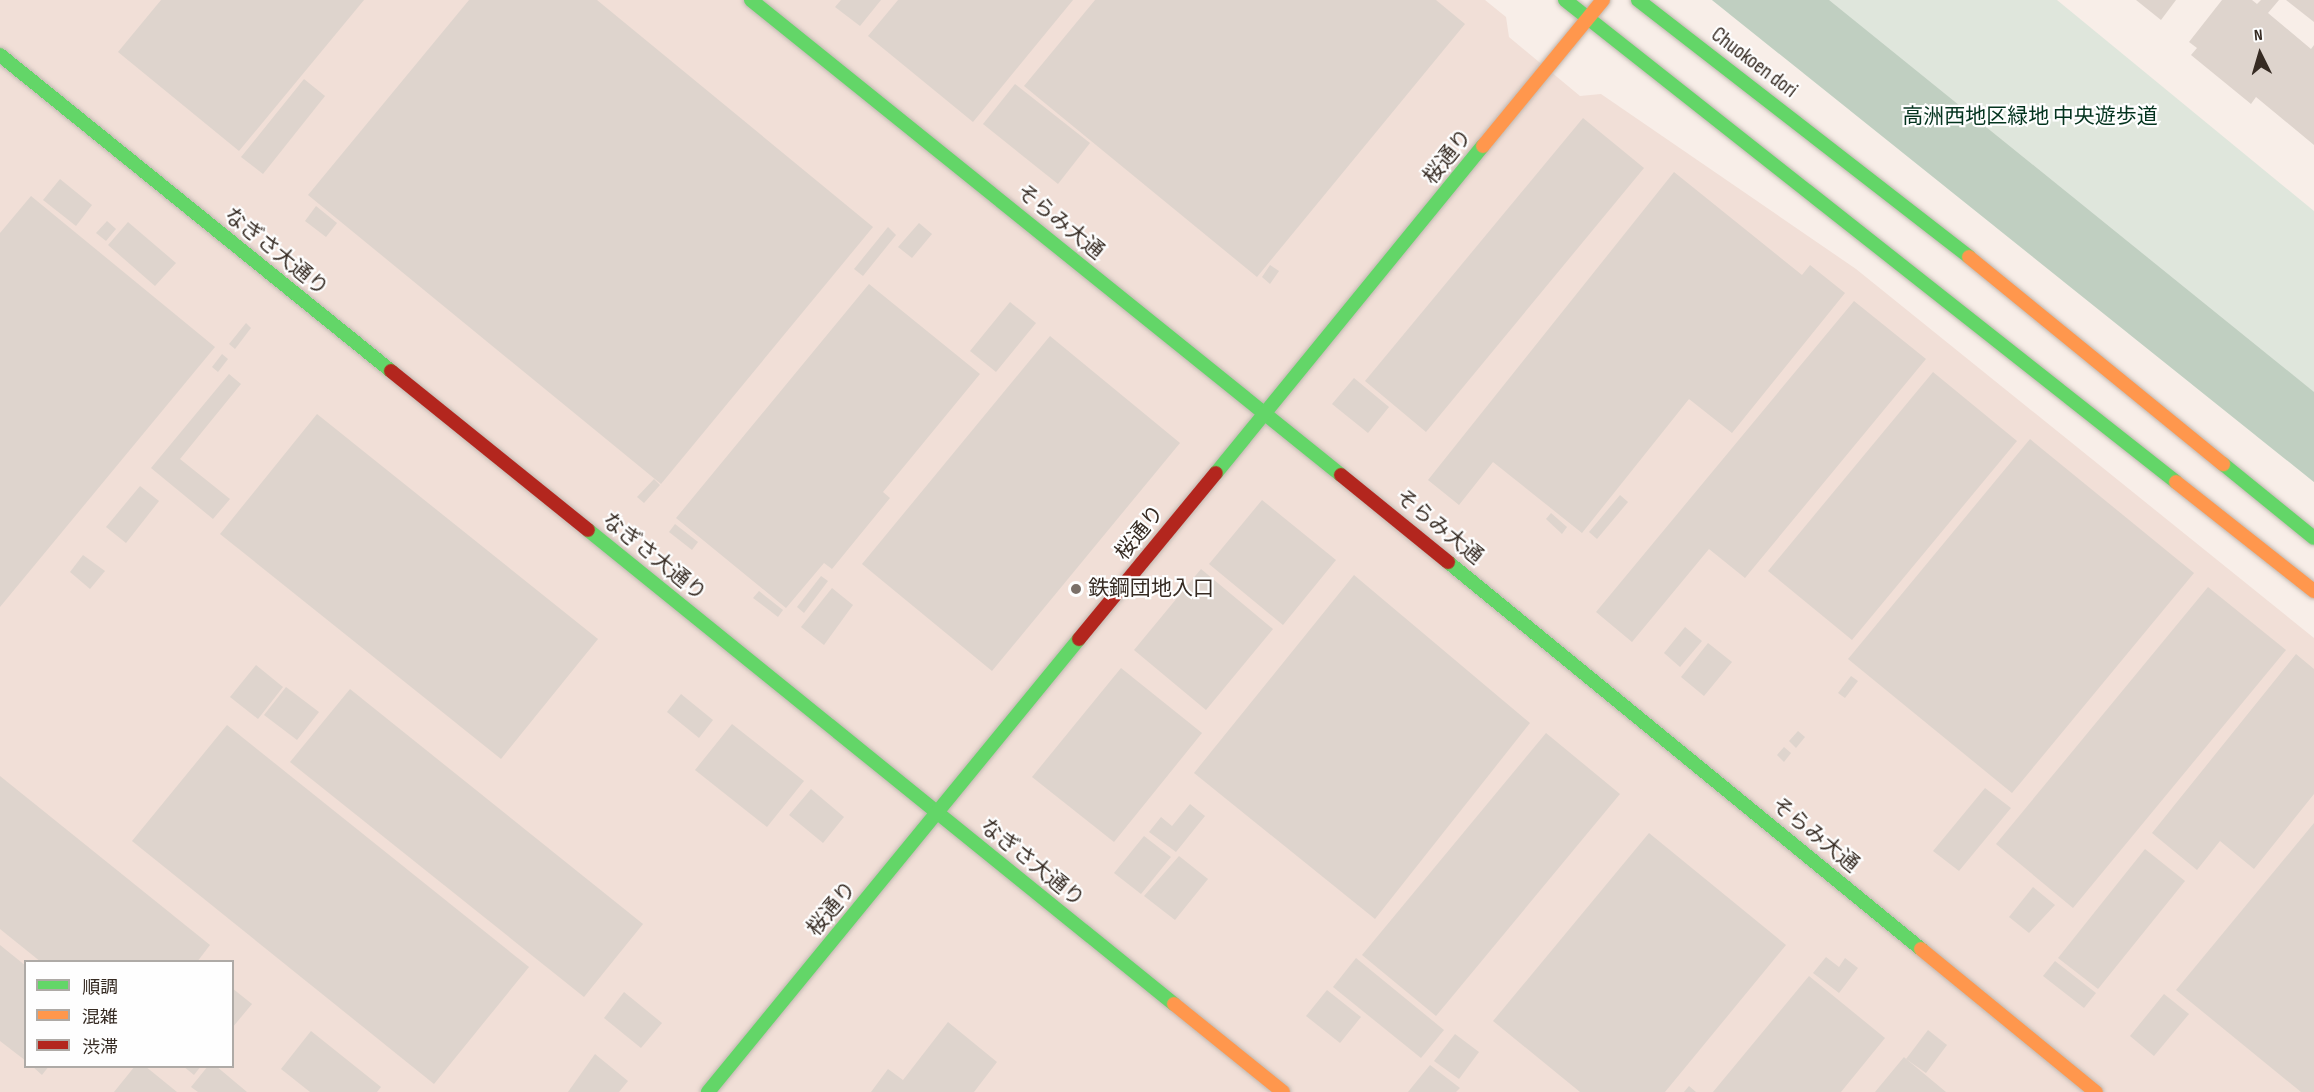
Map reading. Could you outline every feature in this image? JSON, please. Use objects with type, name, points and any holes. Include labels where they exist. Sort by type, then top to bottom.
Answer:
[{"type":"street","name":"そらみ大通","points":[[751,0],[1266,413],[2096,1092]]},
{"type":"street","points":[[1565,0],[1895,257],[2314,591]]},
{"type":"street","name":"桜通り","points":[[708,1092],[1603,0]]},
{"type":"street","name":"Chuokoen dori","points":[[1638,0],[1846,159],[2314,538]]},
{"type":"street","name":"なぎさ大通り","points":[[0,55],[1282,1092]]},
{"type":"shaded area","points":[[0,0],[1485,0],[1506,17],[1509,37],[1580,96],[1601,94],[1856,269],[2314,638],[2314,1092],[0,1092]]},
{"type":"green space","name":"高洲西地区緑地 中央遊歩道","points":[[1712,0],[2057,0],[2314,211],[2314,482]]},
{"type":"green space","points":[[1712,0],[1829,0],[2314,392],[2314,482]]},
{"type":"building","points":[[161,0],[364,0],[239,151],[118,52]]},
{"type":"building","points":[[469,0],[597,0],[873,227],[661,484],[308,195]]},
{"type":"building","points":[[841,0],[881,0],[860,26],[835,7]]},
{"type":"building","points":[[898,0],[1073,0],[973,122],[868,36]]},
{"type":"building","points":[[1095,0],[1436,0],[1465,24],[1257,277],[1024,86]]},
{"type":"building","points":[[2136,0],[2176,0],[2161,20]]},
{"type":"building","points":[[2222,0],[2252,0],[2257,4],[2261,0],[2279,0],[2268,13],[2311,49],[2314,45],[2314,145],[2256,97],[2251,104],[2191,55],[2197,48],[2189,42]]},
{"type":"building","points":[[2286,0],[2314,0],[2314,22]]},
{"type":"building","points":[[304,79],[325,96],[263,174],[241,157]]},
{"type":"building","points":[[1015,84],[1090,143],[1058,184],[983,124]]},
{"type":"building","points":[[1583,118],[1644,168],[1426,432],[1365,381]]},
{"type":"building","points":[[1674,172],[1802,275],[1810,265],[1845,293],[1732,433],[1689,399],[1582,533],[1493,462],[1459,505],[1428,480]]},
{"type":"building","points":[[60,179],[92,205],[76,226],[43,200]]},
{"type":"building","points":[[31,196],[215,347],[0,607],[0,233]]},
{"type":"building","points":[[316,206],[337,223],[326,237],[305,221]]},
{"type":"building","points":[[107,221],[116,229],[106,241],[96,233]]},
{"type":"building","points":[[128,222],[176,263],[155,286],[108,245]]},
{"type":"building","points":[[919,223],[932,234],[912,258],[898,247]]},
{"type":"building","points":[[888,227],[896,235],[863,276],[854,269]]},
{"type":"building","points":[[1270,265],[1279,271],[1270,284],[1262,277]]},
{"type":"building","points":[[869,284],[980,374],[883,492],[890,498],[832,569],[824,563],[786,608],[676,518]]},
{"type":"building","points":[[1854,301],[1926,359],[1745,578],[1709,549],[1632,642],[1596,612]]},
{"type":"building","points":[[1010,302],[1036,323],[996,372],[970,351]]},
{"type":"building","points":[[246,323],[251,328],[235,349],[229,344]]},
{"type":"building","points":[[1050,336],[1180,443],[992,671],[862,564]]},
{"type":"building","points":[[222,354],[228,359],[218,372],[212,367]]},
{"type":"building","points":[[1933,372],[2017,441],[1852,640],[1768,571]]},
{"type":"building","points":[[229,374],[241,384],[180,459],[230,499],[213,519],[151,468]]},
{"type":"building","points":[[1354,378],[1389,407],[1368,433],[1332,404]]},
{"type":"building","points":[[317,414],[598,639],[501,759],[220,534]]},
{"type":"building","points":[[2030,439],[2194,573],[2012,793],[1848,659]]},
{"type":"building","points":[[654,479],[660,485],[644,503],[637,497]]},
{"type":"building","points":[[140,486],[159,501],[126,543],[106,527]]},
{"type":"building","points":[[1620,495],[1628,502],[1597,539],[1589,532]]},
{"type":"building","points":[[1262,500],[1336,560],[1283,625],[1209,564]]},
{"type":"building","points":[[1551,513],[1567,527],[1562,534],[1546,519]]},
{"type":"building","points":[[675,524],[698,542],[692,550],[669,532]]},
{"type":"building","points":[[83,555],[105,571],[90,589],[70,572]]},
{"type":"building","points":[[1201,569],[1273,629],[1206,710],[1134,650]]},
{"type":"building","points":[[1354,575],[1530,723],[1375,919],[1194,773]]},
{"type":"building","points":[[821,576],[828,581],[804,613],[797,607]]},
{"type":"building","points":[[2208,587],[2286,650],[2073,908],[1996,844]]},
{"type":"building","points":[[832,588],[853,605],[824,645],[801,627]]},
{"type":"building","points":[[759,591],[783,610],[778,617],[753,598]]},
{"type":"building","points":[[1685,627],[1702,641],[1680,667],[1664,653]]},
{"type":"building","points":[[1708,643],[1732,662],[1704,696],[1681,677]]},
{"type":"building","points":[[2296,654],[2314,669],[2314,794],[2254,869],[2220,841],[2197,870],[2152,833]]},
{"type":"building","points":[[256,665],[283,687],[258,719],[230,697]]},
{"type":"building","points":[[1121,668],[1202,733],[1114,842],[1032,777]]},
{"type":"building","points":[[1851,676],[1858,681],[1845,698],[1838,693]]},
{"type":"building","points":[[286,687],[319,712],[297,740],[264,715]]},
{"type":"building","points":[[350,689],[643,924],[584,997],[290,762]]},
{"type":"building","points":[[681,694],[713,720],[699,738],[667,712]]},
{"type":"building","points":[[732,724],[804,781],[767,827],[695,770]]},
{"type":"building","points":[[227,725],[529,967],[434,1084],[132,841]]},
{"type":"building","points":[[1798,731],[1805,737],[1796,748],[1789,741]]},
{"type":"building","points":[[1546,733],[1620,794],[1436,1016],[1362,955]]},
{"type":"building","points":[[1784,747],[1791,753],[1784,762],[1777,755]]},
{"type":"building","points":[[0,776],[210,945],[199,960],[39,960],[0,929]]},
{"type":"building","points":[[1985,788],[2011,808],[1959,871],[1933,851]]},
{"type":"building","points":[[811,789],[844,817],[823,843],[789,815]]},
{"type":"building","points":[[1190,804],[1205,816],[1176,852],[1149,832],[1161,817],[1172,826]]},
{"type":"building","points":[[2314,823],[2314,1092],[2301,1092],[2176,990]]},
{"type":"building","points":[[1649,833],[1786,945],[1665,1092],[1580,1092],[1493,1021]]},
{"type":"building","points":[[1144,836],[1171,857],[1141,894],[1114,873]]},
{"type":"building","points":[[2145,849],[2185,881],[2098,989],[2058,958]]},
{"type":"building","points":[[1179,856],[1208,879],[1175,920],[1144,896]]},
{"type":"building","points":[[2033,887],[2055,905],[2029,933],[2009,917]]},
{"type":"building","points":[[0,945],[24,964],[24,1059],[0,1041]]},
{"type":"building","points":[[1826,957],[1839,967],[1845,958],[1858,968],[1839,993],[1813,973]]},
{"type":"building","points":[[1356,958],[1444,1030],[1421,1058],[1333,987]]},
{"type":"building","points":[[2055,961],[2096,993],[2084,1008],[2043,976]]},
{"type":"building","points":[[1809,976],[1885,1038],[1841,1092],[1713,1092]]},
{"type":"building","points":[[234,990],[252,1004],[234,1026]]},
{"type":"building","points":[[1327,990],[1361,1017],[1340,1043],[1306,1016]]},
{"type":"building","points":[[624,992],[662,1023],[641,1048],[604,1018]]},
{"type":"building","points":[[2164,994],[2189,1014],[2154,1056],[2130,1036]]},
{"type":"building","points":[[948,1022],[997,1062],[974,1092],[871,1092],[888,1069],[903,1080]]},
{"type":"building","points":[[1928,1030],[1947,1045],[1926,1073],[1906,1059]]},
{"type":"building","points":[[311,1031],[381,1087],[377,1092],[310,1092],[281,1069]]},
{"type":"building","points":[[1455,1034],[1479,1052],[1459,1079],[1434,1061]]},
{"type":"building","points":[[595,1054],[628,1081],[619,1092],[568,1092]]},
{"type":"building","points":[[1905,1058],[1946,1092],[1875,1092]]},
{"type":"building","points":[[1430,1065],[1460,1088],[1456,1092],[1408,1092]]},
{"type":"building","points":[[34,1068],[47,1068],[42,1075]]},
{"type":"building","points":[[133,1068],[147,1068],[177,1092],[114,1092]]},
{"type":"building","points":[[185,1068],[199,1068],[194,1075]]},
{"type":"building","points":[[206,1068],[218,1068],[247,1092],[198,1092],[191,1087]]},
{"type":"building","points":[[1689,1086],[1696,1092],[1684,1092]]},
{"type":"traffic: fast","points":[[751,0],[1341,475]]},
{"type":"traffic: fast","points":[[1565,0],[2176,482]]},
{"type":"traffic: fast","points":[[1638,0],[1969,257]]},
{"type":"traffic: fast","points":[[0,55],[391,371]]},
{"type":"traffic: fast","points":[[1216,473],[1483,146]]},
{"type":"traffic: fast","points":[[2223,464],[2314,538]]},
{"type":"traffic: fast","points":[[588,530],[1174,1004]]},
{"type":"traffic: fast","points":[[1448,562],[1921,949]]},
{"type":"traffic: fast","points":[[708,1092],[1079,639]]},
{"type":"traffic: slow","points":[[1483,146],[1603,0]]},
{"type":"traffic: slow","points":[[1969,257],[2223,464]]},
{"type":"traffic: slow","points":[[2176,482],[2314,591]]},
{"type":"traffic: slow","points":[[1921,949],[2096,1092]]},
{"type":"traffic: slow","points":[[1174,1004],[1283,1092]]},
{"type":"traffic: jam","points":[[391,371],[588,530]]},
{"type":"traffic: jam","points":[[1079,639],[1216,473]]},
{"type":"traffic: jam","points":[[1341,475],[1448,562]]},
{"type":"place","name":"鉄鋼団地入口","points":[[1076,589]]}]
